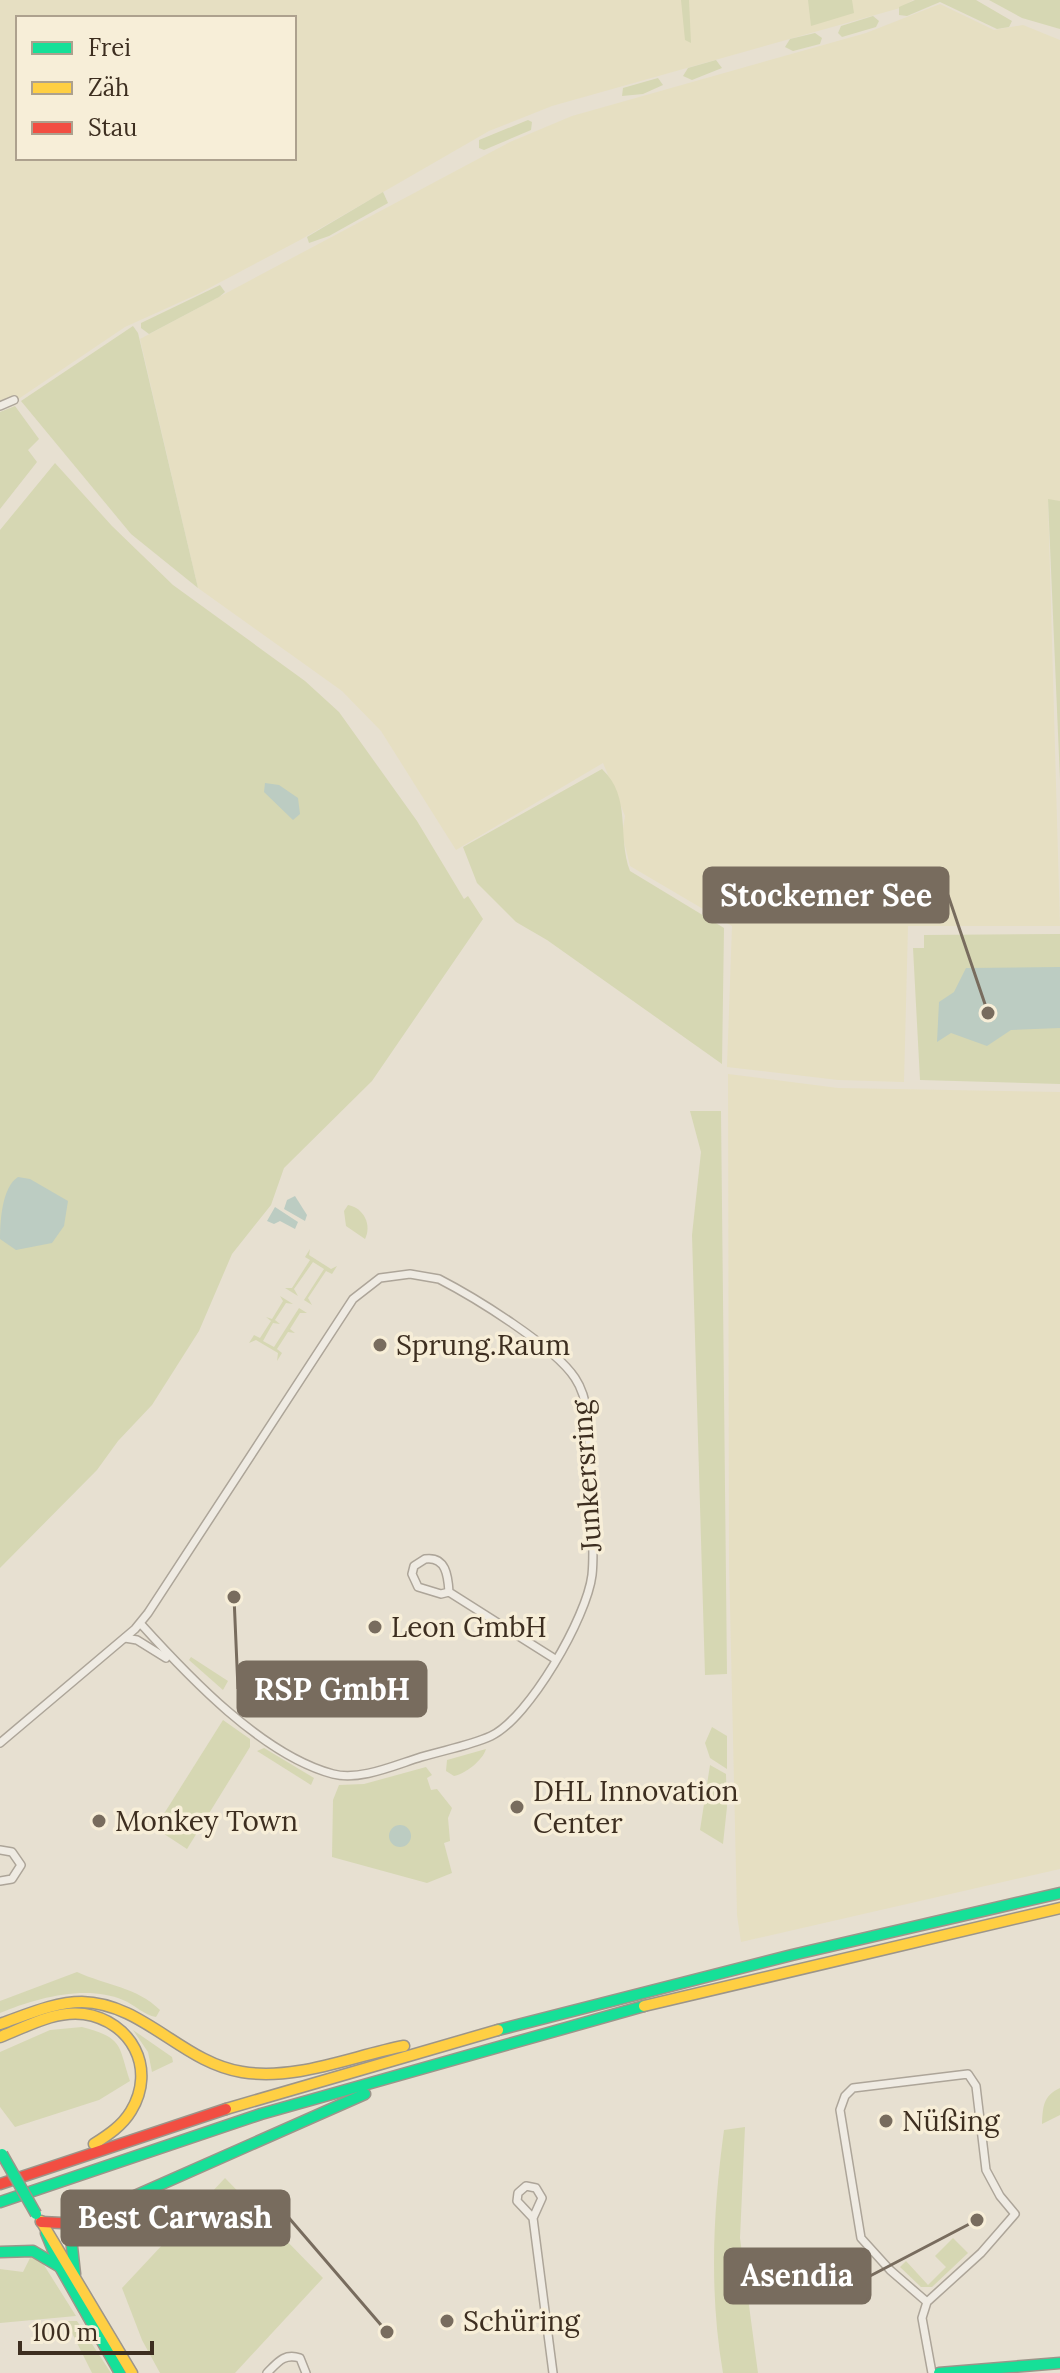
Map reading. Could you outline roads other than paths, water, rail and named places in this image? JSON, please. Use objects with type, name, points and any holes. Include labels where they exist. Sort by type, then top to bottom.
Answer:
[{"type":"main road","points":[[5,2182],[460,2038],[799,1951],[1060,1893]]},
{"type":"main road","points":[[0,2202],[214,2130],[442,2063],[803,1964],[1060,1908]]},
{"type":"main road","points":[[0,2024],[63,2004],[99,2003],[133,2016],[199,2059],[224,2068],[265,2074],[315,2068],[397,2047],[460,2038]]},
{"type":"main road","points":[[0,2037],[56,2016],[95,2017],[125,2036],[138,2055],[143,2074],[141,2097],[131,2117],[115,2134],[5,2182]]},
{"type":"main road","points":[[41,2222],[62,2223],[124,2199],[442,2063]]},
{"type":"main road","points":[[1,2152],[132,2373]]},
{"type":"main road","points":[[75,2274],[72,2234],[82,2222],[124,2199]]},
{"type":"main road","points":[[3,2251],[35,2242],[41,2222]]},
{"type":"main road","points":[[41,2222],[60,2267],[120,2373]]},
{"type":"main road","points":[[3,2251],[42,2251],[60,2267]]},
{"type":"main road","points":[[939,2373],[1060,2363]]},
{"type":"street","points":[[0,406],[14,400]]},
{"type":"street","name":"Junkersring","points":[[0,1743],[140,1623],[344,1309],[380,1278],[420,1274],[439,1279],[548,1351],[577,1380],[586,1407],[592,1575],[587,1598],[555,1659],[514,1719],[491,1736],[348,1775],[314,1767],[218,1704],[172,1661],[140,1623]]},
{"type":"street","points":[[449,1592],[447,1571],[439,1561],[425,1559],[414,1566],[412,1574],[418,1587],[441,1594],[449,1592],[555,1659]]},
{"type":"street","name":"Junkersring","points":[[125,1638],[137,1640],[172,1661]]},
{"type":"street","points":[[0,1850],[12,1852],[21,1865],[12,1879],[0,1881]]},
{"type":"street","points":[[927,2302],[905,2285],[861,2238],[840,2110],[853,2088],[968,2074],[976,2086],[986,2170],[1000,2196],[1015,2214],[998,2237],[927,2302],[922,2318],[932,2373]]},
{"type":"street","points":[[533,2218],[541,2205],[541,2195],[536,2188],[526,2186],[518,2193],[517,2201],[533,2218],[553,2373]]},
{"type":"street","points":[[267,2373],[290,2355],[300,2358],[306,2373]]},
{"type":"place","name":"Stockemer See","points":[[988,1013]]},
{"type":"place","name":"Sprung.Raum","points":[[380,1345]]},
{"type":"place","name":"RSP GmbH","points":[[234,1597]]},
{"type":"place","name":"Leon GmbH","points":[[375,1627]]},
{"type":"place","name":"DHL Innovation Center","points":[[517,1807]]},
{"type":"place","name":"Monkey Town","points":[[99,1821]]},
{"type":"place","name":"Nüßing","points":[[886,2121]]},
{"type":"place","name":"Asendia","points":[[977,2220]]},
{"type":"place","name":"Schüring","points":[[447,2321]]},
{"type":"place","name":"Best Carwash","points":[[387,2332]]}]
